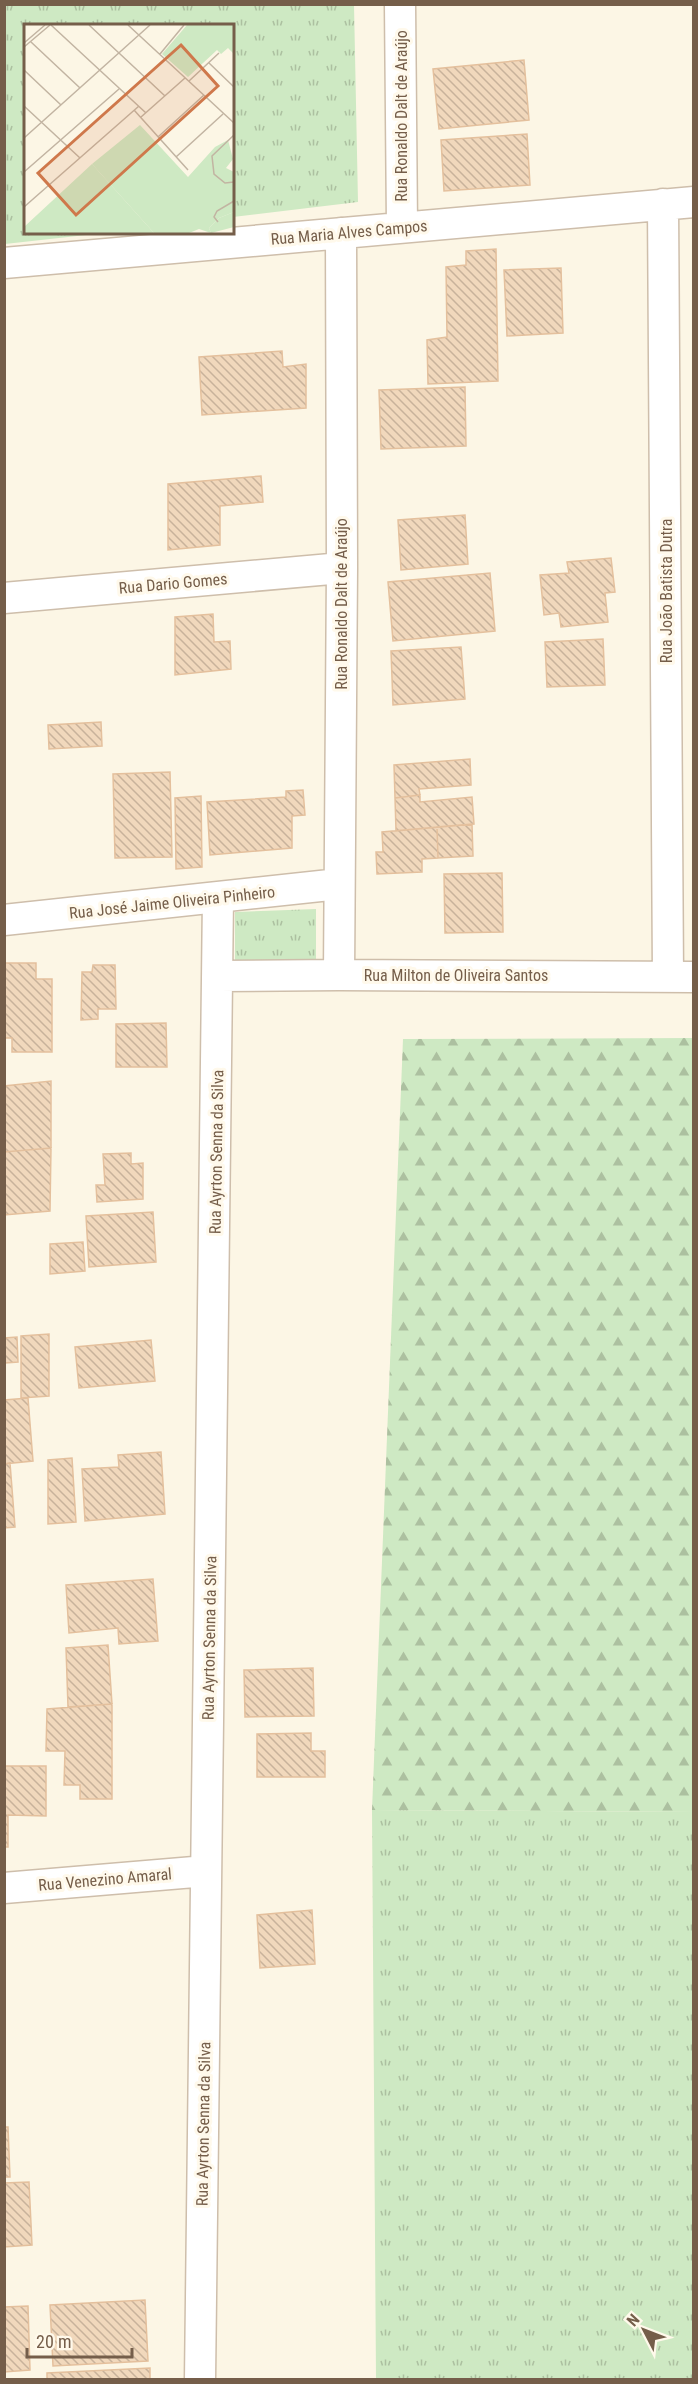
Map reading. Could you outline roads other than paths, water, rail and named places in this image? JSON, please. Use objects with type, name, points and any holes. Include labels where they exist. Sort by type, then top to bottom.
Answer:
[{"type":"street","name":"Rua Ronaldo Dalt de Araújo","points":[[400,4],[402,227]]},
{"type":"street","name":"Rua Maria Alves Campos","points":[[4,263],[693,202]]},
{"type":"street","name":"Rua João Batista Dutra","points":[[663,204],[681,977]]},
{"type":"street","name":"Rua Ronaldo Dalt de Araújo","points":[[339,975],[342,568],[341,233]]},
{"type":"street","name":"Rua Dario Gomes","points":[[4,598],[342,568]]},
{"type":"street","name":"Rua José Jaime Oliveira Pinheiro","points":[[4,920],[339,884]]},
{"type":"street","name":"Rua Ayrton Senna da Silva","points":[[200,2379],[219,976],[218,897]]},
{"type":"street","name":"Rua Milton de Oliveira Santos","points":[[219,976],[681,977]]},
{"type":"street","name":"Rua Venezino Amaral","points":[[4,1888],[206,1871]]}]
